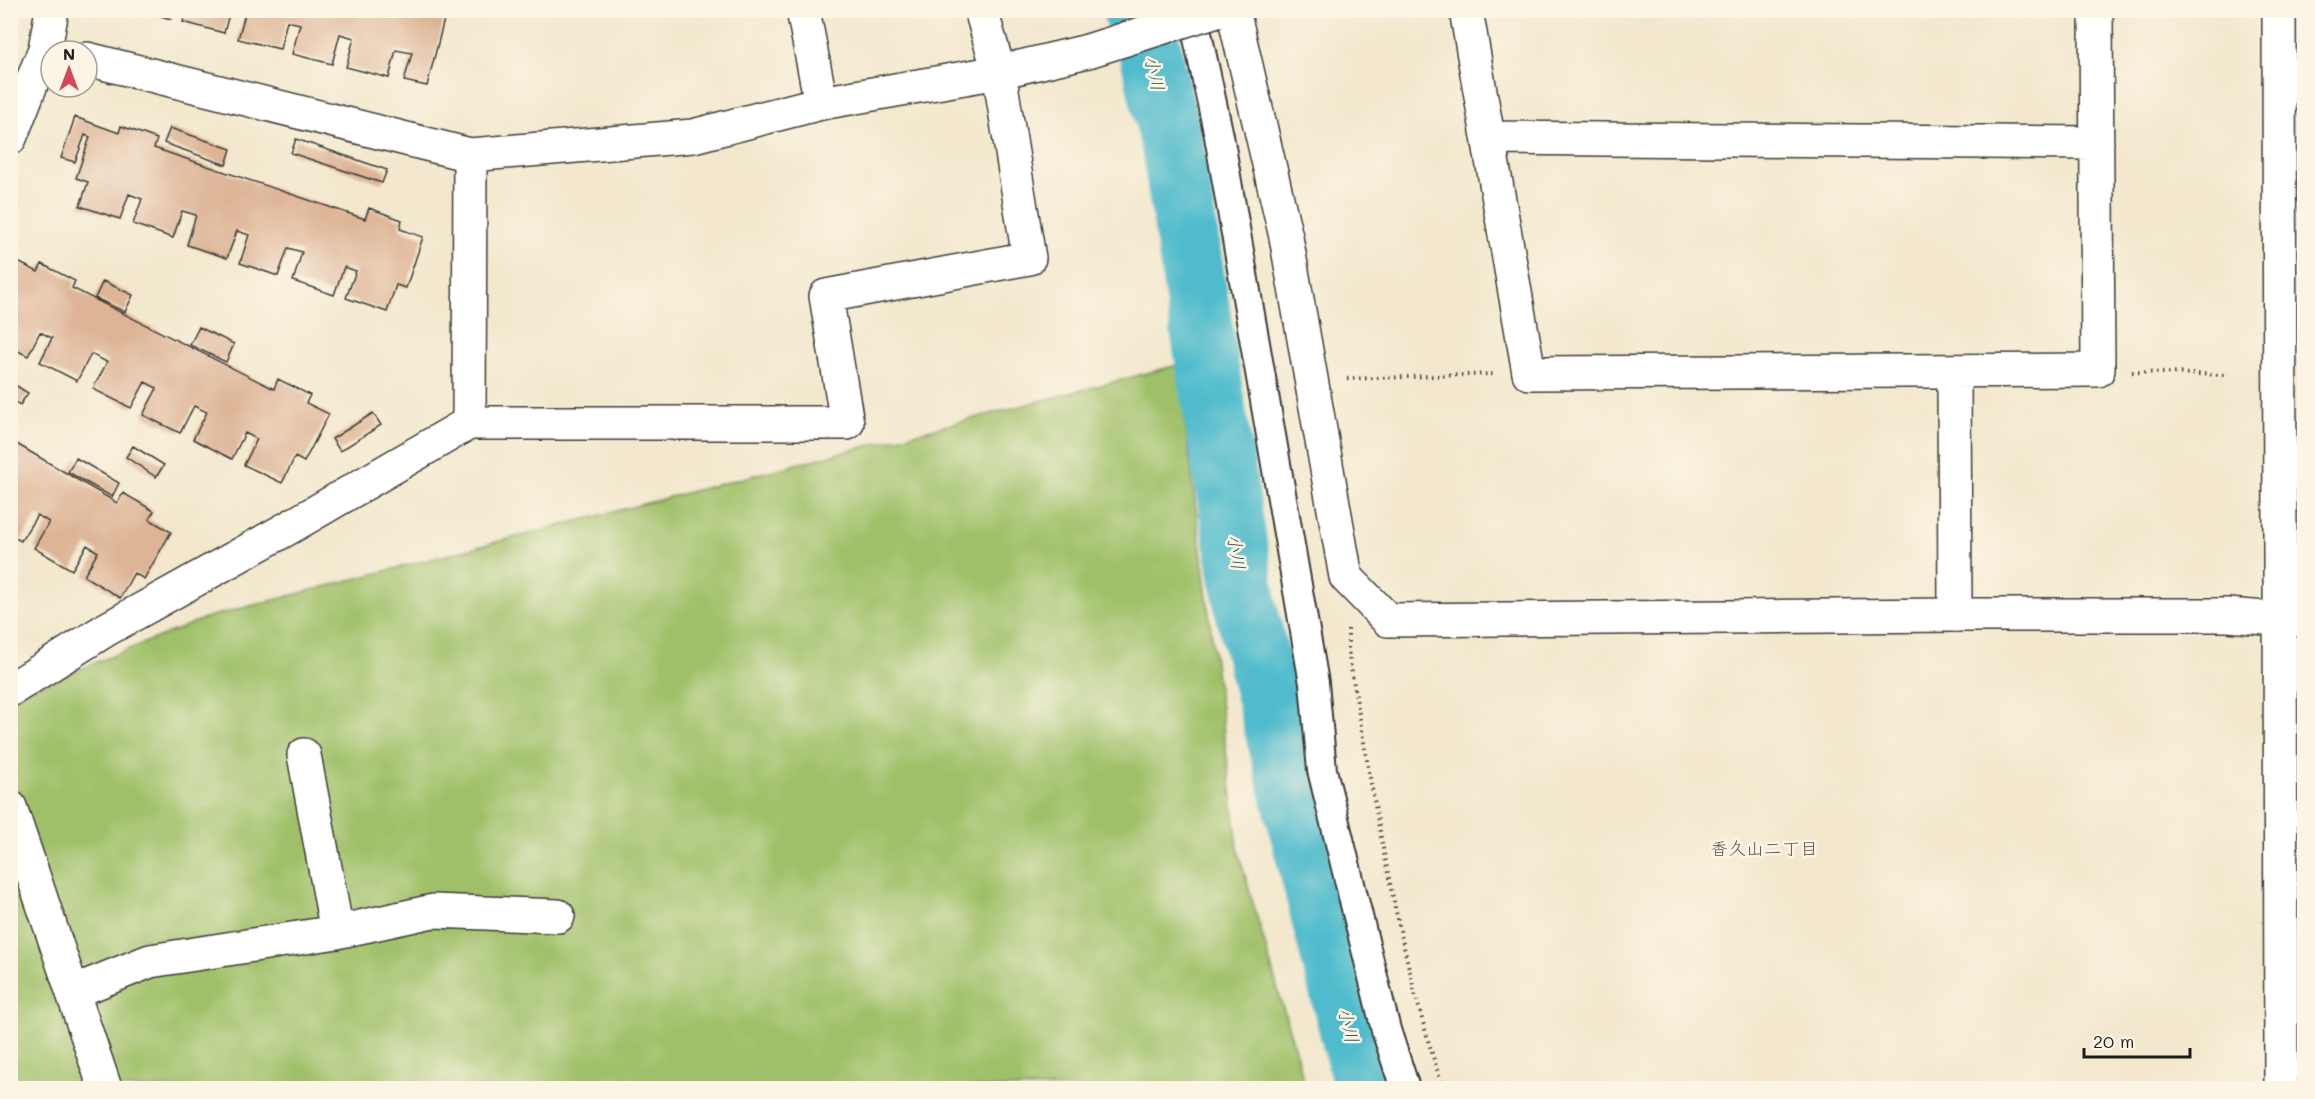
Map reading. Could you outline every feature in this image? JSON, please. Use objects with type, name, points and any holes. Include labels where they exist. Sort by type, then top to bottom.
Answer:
[{"type":"street","points":[[50,39],[52,10]]},
{"type":"street","points":[[803,10],[821,104]]},
{"type":"street","points":[[10,690],[107,629],[290,527],[469,423],[847,423],[826,296],[1029,258],[999,72],[981,10]]},
{"type":"street","points":[[1233,10],[1286,237],[1346,577],[1388,620],[1956,615],[2228,615],[2292,619]]},
{"type":"street","points":[[1466,10],[1529,373],[2098,370],[2096,10]]},
{"type":"street","points":[[2279,10],[2292,619],[2281,1089]]},
{"type":"street","points":[[99,62],[470,155],[693,136],[821,104],[999,72],[1088,51],[1201,13],[1219,136],[1314,683],[1322,770],[1380,1008],[1405,1089]]},
{"type":"street","points":[[10,138],[39,73]]},
{"type":"street","points":[[1490,138],[2097,143]]},
{"type":"street","points":[[469,423],[470,155]]},
{"type":"street","points":[[1954,372],[1956,615]]},
{"type":"street","points":[[304,755],[337,932]]},
{"type":"street","points":[[10,807],[105,1089]]},
{"type":"street","points":[[73,992],[150,962],[337,932],[433,911],[558,916]]},
{"type":"path","points":[[2098,370],[2228,375]]},
{"type":"path","points":[[1312,380],[1529,373]]},
{"type":"path","points":[[1346,577],[1348,651],[1390,887],[1412,986],[1443,1089]]},
{"type":"green space","points":[[1178,365],[1239,854],[1306,1088],[11,1088],[11,697],[208,617]]},
{"type":"building","points":[[141,10],[173,10],[171,19]]},
{"type":"building","points":[[186,10],[230,10],[224,33],[183,22]]},
{"type":"building","points":[[246,10],[439,10],[446,12],[427,86],[404,81],[412,53],[396,50],[389,78],[346,67],[354,38],[340,34],[332,64],[292,54],[300,24],[287,21],[280,49],[238,39]]},
{"type":"building","points":[[75,117],[119,133],[121,126],[157,139],[154,148],[365,219],[369,208],[402,220],[400,229],[423,237],[406,288],[396,285],[387,312],[346,298],[356,271],[344,267],[334,295],[293,281],[302,252],[288,248],[278,276],[240,263],[249,235],[237,231],[227,258],[187,245],[196,215],[182,211],[173,238],[133,224],[142,199],[129,194],[120,219],[80,206],[88,182],[76,178],[90,137],[85,135],[75,162],[61,158]]},
{"type":"building","points":[[170,128],[231,149],[226,165],[164,143]]},
{"type":"building","points":[[296,139],[387,170],[382,183],[291,153]]},
{"type":"building","points":[[10,258],[38,272],[42,264],[75,281],[72,288],[274,389],[278,379],[310,395],[306,403],[329,414],[304,462],[295,457],[282,483],[244,465],[257,439],[245,433],[232,459],[193,439],[207,412],[194,406],[180,433],[143,415],[157,388],[145,382],[131,408],[93,389],[107,362],[91,354],[77,381],[40,362],[52,338],[40,332],[28,356],[10,347]]},
{"type":"building","points":[[103,281],[133,295],[125,312],[95,298]]},
{"type":"building","points":[[199,327],[234,344],[226,362],[190,345]]},
{"type":"building","points":[[10,382],[28,393],[20,405],[10,399]]},
{"type":"building","points":[[373,413],[381,425],[340,451],[332,439]]},
{"type":"building","points":[[10,440],[117,503],[123,493],[154,511],[149,519],[171,532],[144,579],[134,573],[120,598],[84,576],[98,552],[87,545],[72,570],[34,548],[49,522],[37,515],[21,541],[10,535]]},
{"type":"building","points":[[133,446],[164,465],[156,477],[126,457]]},
{"type":"building","points":[[76,458],[119,483],[112,497],[68,472]]},
{"type":"waterway","name":"小川","points":[[1134,10],[1149,45],[1173,149],[1246,609],[1365,1088]]},
{"type":"district","name":"香久山二丁目","points":[[1764,848]]}]
